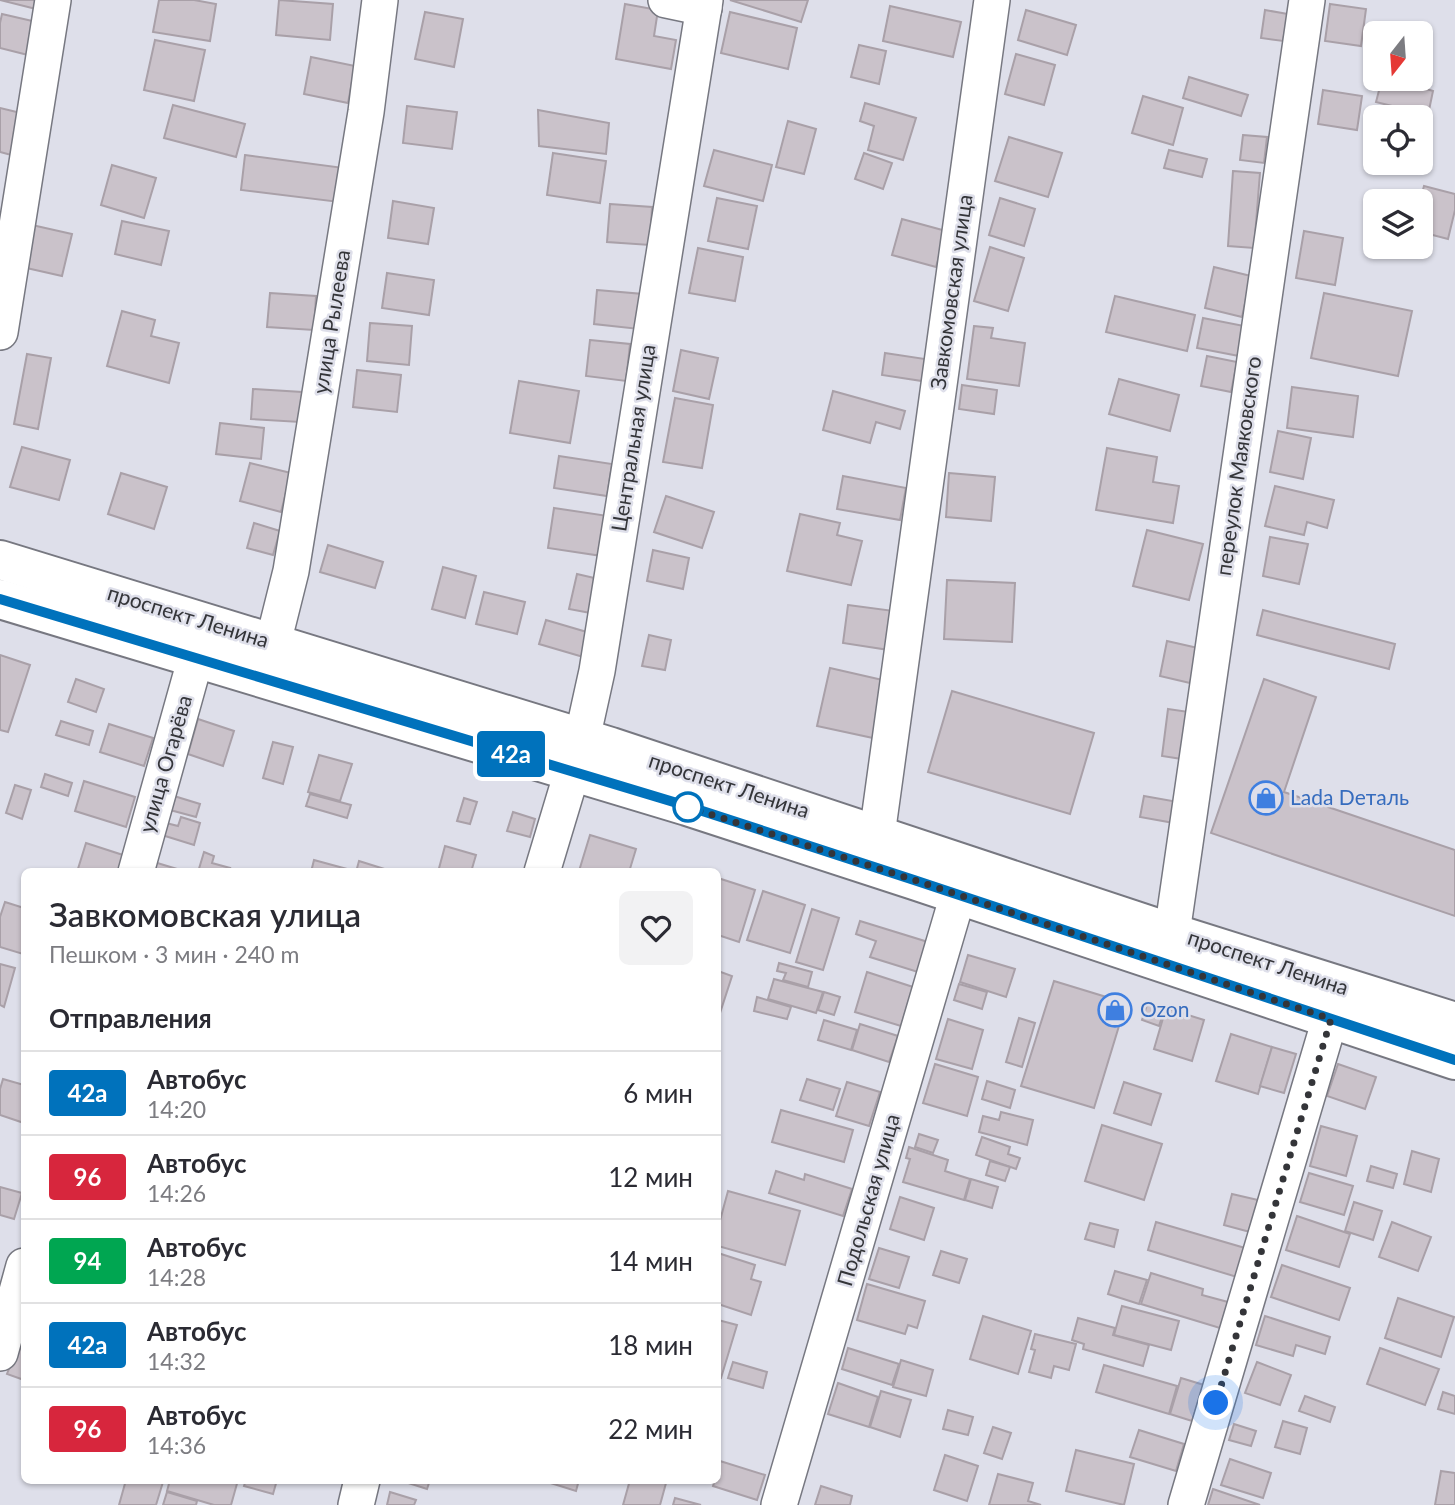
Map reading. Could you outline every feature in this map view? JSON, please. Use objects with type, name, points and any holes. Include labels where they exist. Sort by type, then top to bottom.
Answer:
[{"type":"main road","name":"проспект Ленина","points":[[0,560],[273,643],[577,756],[687,806],[1455,1060]]},
{"type":"main road","name":"проспект Ленина","points":[[0,599],[196,657],[577,756],[676,768],[1172,933],[1455,1022]]},
{"type":"street","points":[[0,332],[53,0]]},
{"type":"street","name":"улица Рылеева","points":[[273,643],[291,571],[366,112],[380,0]]},
{"type":"street","points":[[666,0],[704,4]]},
{"type":"street","name":"Завкомовская улица","points":[[877,835],[992,0]]},
{"type":"street","name":"переулок Маяковского","points":[[1172,933],[1307,0]]},
{"type":"street","name":"Центральная улица","points":[[543,868],[577,756],[597,671],[704,4]]},
{"type":"street","name":"улица Огарёва","points":[[137,868],[196,657]]},
{"type":"street","name":"Подольская улица","points":[[779,1505],[958,895]]},
{"type":"street","points":[[1186,1505],[1331,1019]]},
{"type":"street","points":[[0,1353],[21,1277]]},
{"type":"street","points":[[356,1505],[361,1484]]},
{"type":"building","points":[[0,0],[38,0],[36,9]]},
{"type":"building","points":[[159,0],[194,0],[216,4],[210,41],[153,32]]},
{"type":"building","points":[[279,0],[333,4],[330,40],[276,35]]},
{"type":"building","points":[[730,0],[808,0],[801,22]]},
{"type":"building","points":[[625,4],[658,10],[654,36],[676,40],[671,69],[616,59]]},
{"type":"building","points":[[1330,4],[1366,9],[1361,46],[1325,41]]},
{"type":"building","points":[[890,6],[961,22],[953,57],[883,41]]},
{"type":"building","points":[[1026,10],[1076,25],[1067,55],[1018,40]]},
{"type":"building","points":[[1265,10],[1288,14],[1283,41],[1261,38]]},
{"type":"building","points":[[425,12],[463,19],[454,67],[415,59]]},
{"type":"building","points":[[730,12],[797,28],[788,69],[721,53]]},
{"type":"building","points":[[2,14],[41,23],[32,56],[0,48]]},
{"type":"building","points":[[155,40],[205,50],[194,101],[144,90]]},
{"type":"building","points":[[859,45],[886,51],[879,84],[851,77]]},
{"type":"building","points":[[1016,54],[1055,65],[1044,105],[1005,94]]},
{"type":"building","points":[[311,57],[355,66],[348,103],[304,94]]},
{"type":"building","points":[[1189,77],[1248,95],[1241,116],[1183,98]]},
{"type":"building","points":[[1323,90],[1362,96],[1357,130],[1318,124]]},
{"type":"building","points":[[1379,91],[1433,91],[1430,105],[1388,105],[1376,102]]},
{"type":"building","points":[[1143,96],[1183,108],[1173,145],[1132,133]]},
{"type":"building","points":[[865,103],[916,118],[903,160],[868,150],[874,126],[860,121]]},
{"type":"building","points":[[173,105],[245,124],[236,157],[164,138]]},
{"type":"building","points":[[407,106],[457,112],[452,149],[403,143]]},
{"type":"building","points":[[0,108],[25,114],[15,156],[0,152]]},
{"type":"building","points":[[538,110],[609,123],[606,154],[539,146]]},
{"type":"building","points":[[788,121],[816,129],[804,174],[776,167]]},
{"type":"building","points":[[1243,135],[1267,137],[1264,163],[1240,160]]},
{"type":"building","points":[[1009,137],[1062,153],[1048,197],[995,181]]},
{"type":"building","points":[[714,150],[772,165],[763,201],[704,186]]},
{"type":"building","points":[[1169,150],[1207,159],[1202,177],[1164,168]]},
{"type":"building","points":[[553,153],[606,161],[600,203],[547,195]]},
{"type":"building","points":[[864,153],[892,163],[883,189],[855,179]]},
{"type":"building","points":[[245,155],[344,168],[339,202],[241,190]]},
{"type":"building","points":[[112,165],[156,178],[144,218],[101,205]]},
{"type":"building","points":[[1233,171],[1260,173],[1254,248],[1228,246]]},
{"type":"building","points":[[1424,186],[1455,194],[1455,210],[1448,239],[1433,235],[1433,189],[1423,189]]},
{"type":"building","points":[[717,198],[757,206],[748,249],[708,241]]},
{"type":"building","points":[[1000,198],[1035,209],[1024,246],[989,235]]},
{"type":"building","points":[[393,201],[434,208],[428,244],[388,238]]},
{"type":"building","points":[[610,204],[652,207],[650,245],[607,242]]},
{"type":"building","points":[[902,219],[946,231],[936,267],[892,255]]},
{"type":"building","points":[[122,221],[169,231],[161,265],[115,254]]},
{"type":"building","points":[[32,225],[72,234],[62,276],[22,267]]},
{"type":"building","points":[[1304,231],[1343,238],[1335,285],[1296,278]]},
{"type":"building","points":[[990,247],[1024,258],[1008,311],[974,301]]},
{"type":"building","points":[[698,248],[743,257],[735,301],[689,293]]},
{"type":"building","points":[[1214,267],[1251,276],[1242,317],[1205,308]]},
{"type":"building","points":[[387,273],[434,280],[429,315],[382,308]]},
{"type":"building","points":[[597,290],[643,294],[639,329],[594,324]]},
{"type":"building","points":[[270,293],[316,296],[314,330],[267,327]]},
{"type":"building","points":[[1324,293],[1412,311],[1398,376],[1311,358]]},
{"type":"building","points":[[1115,296],[1195,315],[1187,351],[1106,332]]},
{"type":"building","points":[[122,311],[155,320],[151,336],[179,343],[169,383],[107,366]]},
{"type":"building","points":[[1203,318],[1244,326],[1239,356],[1197,348]]},
{"type":"building","points":[[370,323],[412,326],[409,365],[367,361]]},
{"type":"building","points":[[974,326],[993,328],[991,338],[1025,343],[1019,386],[967,379]]},
{"type":"building","points":[[590,340],[630,344],[626,381],[586,376]]},
{"type":"building","points":[[681,350],[718,358],[709,399],[673,391]]},
{"type":"building","points":[[885,353],[925,359],[922,381],[882,375]]},
{"type":"building","points":[[27,354],[51,358],[38,429],[14,424]]},
{"type":"building","points":[[1207,356],[1237,362],[1231,392],[1201,386]]},
{"type":"building","points":[[357,370],[401,375],[397,412],[353,407]]},
{"type":"building","points":[[1119,379],[1179,395],[1170,431],[1109,414]]},
{"type":"building","points":[[519,381],[579,391],[570,443],[510,433]]},
{"type":"building","points":[[962,385],[997,390],[994,414],[959,409]]},
{"type":"building","points":[[1292,387],[1358,396],[1353,437],[1287,428]]},
{"type":"building","points":[[253,389],[302,392],[300,422],[251,419]]},
{"type":"building","points":[[833,391],[905,411],[900,429],[876,422],[870,443],[823,430]]},
{"type":"building","points":[[675,398],[713,405],[702,468],[663,462]]},
{"type":"building","points":[[220,423],[264,428],[261,459],[216,454]]},
{"type":"building","points":[[1278,431],[1311,438],[1303,479],[1270,472]]},
{"type":"building","points":[[22,447],[70,460],[59,500],[10,487]]},
{"type":"building","points":[[1107,448],[1157,457],[1153,482],[1179,486],[1173,523],[1096,510]]},
{"type":"building","points":[[559,456],[612,464],[607,496],[554,488]]},
{"type":"building","points":[[250,463],[291,473],[281,512],[240,501]]},
{"type":"building","points":[[121,473],[167,487],[154,529],[108,514]]},
{"type":"building","points":[[949,473],[995,477],[991,521],[946,517]]},
{"type":"building","points":[[843,476],[906,488],[900,520],[837,509]]},
{"type":"building","points":[[1275,486],[1334,500],[1327,528],[1307,522],[1304,535],[1265,526]]},
{"type":"building","points":[[666,496],[714,512],[702,548],[654,532]]},
{"type":"building","points":[[554,508],[608,516],[602,556],[548,548]]},
{"type":"building","points":[[800,514],[840,523],[837,535],[862,541],[851,585],[787,571]]},
{"type":"building","points":[[254,523],[280,531],[273,555],[247,548]]},
{"type":"building","points":[[1147,530],[1203,544],[1189,600],[1133,586]]},
{"type":"building","points":[[1270,537],[1308,544],[1299,584],[1263,576]]},
{"type":"building","points":[[328,545],[383,562],[375,588],[320,572]]},
{"type":"building","points":[[653,550],[689,558],[683,589],[647,581]]},
{"type":"building","points":[[443,567],[476,576],[465,618],[432,609]]},
{"type":"building","points":[[577,574],[603,580],[596,614],[569,609]]},
{"type":"building","points":[[947,580],[1015,583],[1012,642],[944,639]]},
{"type":"building","points":[[484,592],[525,602],[517,634],[476,624]]},
{"type":"building","points":[[848,605],[894,611],[889,650],[843,643]]},
{"type":"building","points":[[1263,610],[1395,644],[1389,669],[1257,635]]},
{"type":"building","points":[[546,620],[597,635],[590,659],[539,644]]},
{"type":"building","points":[[649,635],[671,640],[665,670],[642,666]]},
{"type":"building","points":[[1167,641],[1198,648],[1190,683],[1160,676]]},
{"type":"building","points":[[0,655],[30,665],[8,732],[0,730]]},
{"type":"building","points":[[830,668],[887,681],[873,738],[817,726]]},
{"type":"building","points":[[76,679],[104,689],[96,712],[68,702]]},
{"type":"building","points":[[1264,679],[1316,697],[1284,792],[1455,850],[1455,916],[1211,833]]},
{"type":"building","points":[[952,691],[1094,733],[1070,814],[928,772]]},
{"type":"building","points":[[1168,709],[1189,712],[1182,759],[1162,756]]},
{"type":"building","points":[[198,719],[234,731],[223,766],[188,754]]},
{"type":"building","points":[[61,721],[93,731],[89,745],[56,735]]},
{"type":"building","points":[[109,724],[153,738],[144,766],[100,752]]},
{"type":"building","points":[[273,742],[293,747],[283,784],[263,778]]},
{"type":"building","points":[[319,755],[352,764],[340,801],[308,792]]},
{"type":"building","points":[[45,774],[72,783],[68,796],[41,787]]},
{"type":"building","points":[[84,781],[135,797],[126,827],[75,811]]},
{"type":"building","points":[[15,785],[31,790],[22,819],[6,813]]},
{"type":"building","points":[[310,794],[351,805],[347,818],[306,806]]},
{"type":"building","points":[[174,796],[200,804],[196,817],[170,810]]},
{"type":"building","points":[[1144,796],[1178,802],[1174,823],[1140,817]]},
{"type":"building","points":[[464,798],[477,802],[470,824],[457,821]]},
{"type":"building","points":[[513,812],[535,819],[530,837],[507,831]]},
{"type":"building","points":[[181,817],[200,823],[194,845],[162,835],[166,823],[178,826]]},
{"type":"building","points":[[590,835],[636,849],[630,868],[580,868]]},
{"type":"building","points":[[86,843],[126,856],[122,868],[78,868]]},
{"type":"building","points":[[445,846],[476,855],[472,868],[439,868]]},
{"type":"building","points":[[204,852],[214,856],[212,863],[230,868],[199,868]]},
{"type":"building","points":[[314,860],[343,868],[312,868]]},
{"type":"building","points":[[359,861],[381,868],[357,868]]},
{"type":"building","points":[[154,862],[174,868],[153,868]]},
{"type":"building","points":[[721,879],[755,890],[739,942],[721,936]]},
{"type":"building","points":[[763,891],[805,905],[790,953],[747,940]]},
{"type":"building","points":[[5,902],[21,907],[21,953],[0,947],[0,917]]},
{"type":"building","points":[[812,909],[839,918],[823,970],[796,962]]},
{"type":"building","points":[[860,921],[928,942],[918,972],[870,957],[876,941],[856,934]]},
{"type":"building","points":[[968,955],[1015,969],[1006,997],[960,982]]},
{"type":"building","points":[[779,963],[812,972],[808,987],[783,980],[786,973],[777,971]]},
{"type":"building","points":[[0,964],[15,968],[4,1007],[0,1005]]},
{"type":"building","points":[[721,972],[732,976],[721,1010]]},
{"type":"building","points":[[867,972],[913,987],[901,1026],[855,1012]]},
{"type":"building","points":[[774,979],[823,992],[816,1013],[768,999]]},
{"type":"building","points":[[1054,981],[1126,1003],[1094,1108],[1021,1086]]},
{"type":"building","points":[[959,984],[987,992],[982,1009],[954,1000]]},
{"type":"building","points":[[824,992],[840,997],[834,1015],[818,1010]]},
{"type":"building","points":[[757,997],[791,1007],[787,1019],[754,1011]]},
{"type":"building","points":[[1148,1002],[1165,1008],[1159,1026],[1142,1020]]},
{"type":"building","points":[[1166,1008],[1204,1020],[1192,1061],[1154,1049]]},
{"type":"building","points":[[1019,1018],[1035,1023],[1022,1067],[1006,1062]]},
{"type":"building","points":[[948,1019],[983,1030],[972,1069],[936,1059]]},
{"type":"building","points":[[824,1020],[857,1030],[851,1050],[818,1040]]},
{"type":"building","points":[[860,1024],[898,1036],[889,1062],[852,1050]]},
{"type":"building","points":[[1231,1034],[1272,1047],[1258,1094],[1216,1081]]},
{"type":"building","points":[[1272,1047],[1296,1054],[1284,1093],[1260,1086]]},
{"type":"building","points":[[935,1064],[978,1077],[967,1116],[923,1103]]},
{"type":"building","points":[[1338,1064],[1376,1077],[1365,1109],[1327,1096]]},
{"type":"building","points":[[3,1079],[21,1084],[21,1122],[0,1115],[0,1089]]},
{"type":"building","points":[[807,1079],[840,1089],[833,1110],[800,1100]]},
{"type":"building","points":[[987,1081],[1015,1090],[1010,1108],[982,1099]]},
{"type":"building","points":[[847,1082],[880,1092],[869,1126],[836,1116]]},
{"type":"building","points":[[1124,1082],[1161,1094],[1151,1125],[1114,1113]]},
{"type":"building","points":[[781,1110],[853,1130],[844,1162],[772,1142]]},
{"type":"building","points":[[1001,1112],[1033,1120],[1027,1145],[979,1132],[983,1116],[999,1120]]},
{"type":"building","points":[[1102,1125],[1162,1144],[1144,1200],[1085,1181]]},
{"type":"building","points":[[1321,1126],[1357,1136],[1346,1176],[1310,1166]]},
{"type":"building","points":[[919,1134],[938,1140],[933,1153],[915,1147]]},
{"type":"building","points":[[982,1137],[1010,1147],[1008,1154],[1020,1158],[1016,1169],[976,1155]]},
{"type":"building","points":[[909,1147],[948,1160],[945,1171],[970,1179],[964,1200],[903,1182],[910,1159],[906,1158]]},
{"type":"building","points":[[1412,1151],[1439,1159],[1431,1192],[1404,1184]]},
{"type":"building","points":[[990,1161],[1010,1167],[1005,1181],[986,1175]]},
{"type":"building","points":[[1371,1166],[1397,1174],[1393,1188],[1367,1181]]},
{"type":"building","points":[[776,1171],[804,1180],[805,1174],[852,1189],[843,1216],[769,1193]]},
{"type":"building","points":[[1309,1173],[1353,1186],[1344,1215],[1300,1202]]},
{"type":"building","points":[[971,1179],[998,1187],[992,1208],[965,1200]]},
{"type":"building","points":[[0,1187],[21,1193],[14,1219],[0,1215]]},
{"type":"building","points":[[728,1191],[800,1211],[785,1265],[721,1247],[721,1217]]},
{"type":"building","points":[[1232,1194],[1258,1200],[1250,1232],[1224,1225]]},
{"type":"building","points":[[900,1197],[934,1208],[924,1240],[890,1229]]},
{"type":"building","points":[[1354,1202],[1382,1211],[1373,1240],[1345,1231]]},
{"type":"building","points":[[1297,1216],[1350,1234],[1339,1267],[1286,1250]]},
{"type":"building","points":[[1156,1222],[1245,1248],[1237,1277],[1148,1250]]},
{"type":"building","points":[[1392,1222],[1431,1237],[1418,1271],[1379,1257]]},
{"type":"building","points":[[1090,1223],[1118,1230],[1114,1247],[1085,1239]]},
{"type":"building","points":[[879,1248],[909,1257],[899,1288],[869,1279]]},
{"type":"building","points":[[941,1251],[967,1259],[959,1283],[933,1275]]},
{"type":"building","points":[[721,1254],[755,1265],[751,1279],[761,1282],[751,1315],[721,1305]]},
{"type":"building","points":[[1282,1265],[1350,1288],[1339,1320],[1271,1297]]},
{"type":"building","points":[[1115,1271],[1147,1280],[1139,1304],[1108,1294]]},
{"type":"building","points":[[1151,1273],[1203,1289],[1202,1295],[1228,1302],[1220,1328],[1141,1304]]},
{"type":"building","points":[[867,1284],[925,1301],[917,1328],[908,1325],[905,1334],[857,1320]]},
{"type":"building","points":[[1398,1298],[1454,1317],[1441,1357],[1385,1338]]},
{"type":"building","points":[[1122,1306],[1179,1321],[1171,1350],[1114,1335]]},
{"type":"building","points":[[983,1316],[1031,1331],[1018,1374],[970,1359]]},
{"type":"building","points":[[1265,1316],[1330,1337],[1325,1354],[1296,1345],[1293,1356],[1256,1345]]},
{"type":"building","points":[[1078,1318],[1115,1328],[1113,1335],[1149,1345],[1143,1366],[1083,1349],[1084,1344],[1072,1340]]},
{"type":"building","points":[[721,1321],[737,1325],[721,1378]]},
{"type":"building","points":[[1035,1334],[1076,1344],[1069,1370],[1054,1366],[1051,1378],[1029,1372],[1035,1350],[1031,1349]]},
{"type":"building","points":[[17,1348],[21,1349],[21,1379],[7,1374]]},
{"type":"building","points":[[848,1348],[899,1364],[892,1385],[842,1369]]},
{"type":"building","points":[[1380,1348],[1439,1369],[1425,1405],[1367,1384]]},
{"type":"building","points":[[901,1360],[933,1370],[926,1396],[893,1387]]},
{"type":"building","points":[[733,1362],[767,1372],[763,1388],[728,1378]]},
{"type":"building","points":[[1257,1362],[1291,1375],[1280,1405],[1245,1393]]},
{"type":"building","points":[[1104,1365],[1177,1386],[1169,1414],[1096,1392]]},
{"type":"building","points":[[1181,1378],[1204,1385],[1192,1421],[1170,1414]]},
{"type":"building","points":[[838,1383],[878,1397],[869,1427],[828,1414]]},
{"type":"building","points":[[881,1391],[911,1400],[900,1437],[870,1427]]},
{"type":"building","points":[[1443,1392],[1455,1396],[1455,1414],[1438,1409]]},
{"type":"building","points":[[1305,1396],[1335,1407],[1330,1422],[1299,1411]]},
{"type":"building","points":[[948,1410],[973,1417],[968,1435],[943,1429]]},
{"type":"building","points":[[1283,1421],[1307,1428],[1300,1454],[1275,1447]]},
{"type":"building","points":[[1234,1424],[1256,1431],[1251,1446],[1229,1440]]},
{"type":"building","points":[[993,1427],[1011,1433],[1002,1459],[984,1453]]},
{"type":"building","points":[[1139,1430],[1184,1444],[1176,1471],[1130,1457]]},
{"type":"building","points":[[1076,1450],[1134,1464],[1124,1505],[1066,1491]]},
{"type":"building","points":[[945,1455],[978,1466],[967,1501],[934,1490]]},
{"type":"building","points":[[1230,1459],[1271,1473],[1263,1498],[1221,1485]]},
{"type":"building","points":[[721,1461],[765,1475],[757,1500],[713,1486],[721,1484]]},
{"type":"building","points":[[1441,1471],[1455,1473],[1455,1505],[1435,1505]]},
{"type":"building","points":[[998,1474],[1033,1483],[1028,1501],[1041,1505],[989,1505]]},
{"type":"building","points":[[125,1484],[162,1484],[156,1505],[119,1505]]},
{"type":"building","points":[[169,1484],[237,1484],[231,1505],[214,1505],[167,1491]]},
{"type":"building","points":[[245,1484],[276,1484],[273,1494],[244,1486]]},
{"type":"building","points":[[411,1484],[429,1484],[427,1489]]},
{"type":"building","points":[[554,1484],[578,1484],[576,1491]]},
{"type":"building","points":[[629,1484],[666,1484],[660,1505],[623,1505]]},
{"type":"building","points":[[821,1486],[852,1496],[850,1505],[815,1505]]},
{"type":"building","points":[[1213,1489],[1260,1505],[1208,1505]]},
{"type":"building","points":[[167,1492],[197,1501],[196,1505],[163,1505]]},
{"type":"building","points":[[390,1492],[416,1500],[414,1505],[387,1505]]},
{"type":"building","points":[[675,1498],[701,1505],[673,1505]]},
{"type":"bus line","name":"42a","points":[[0,599],[687,806],[1455,1060]]},
{"type":"place","name":"Lada Dеталь","points":[[1266,798]]},
{"type":"place","name":"Ozon","points":[[1115,1010]]},
{"type":"route","points":[[688,807],[1331,1019],[1216,1403]]}]
